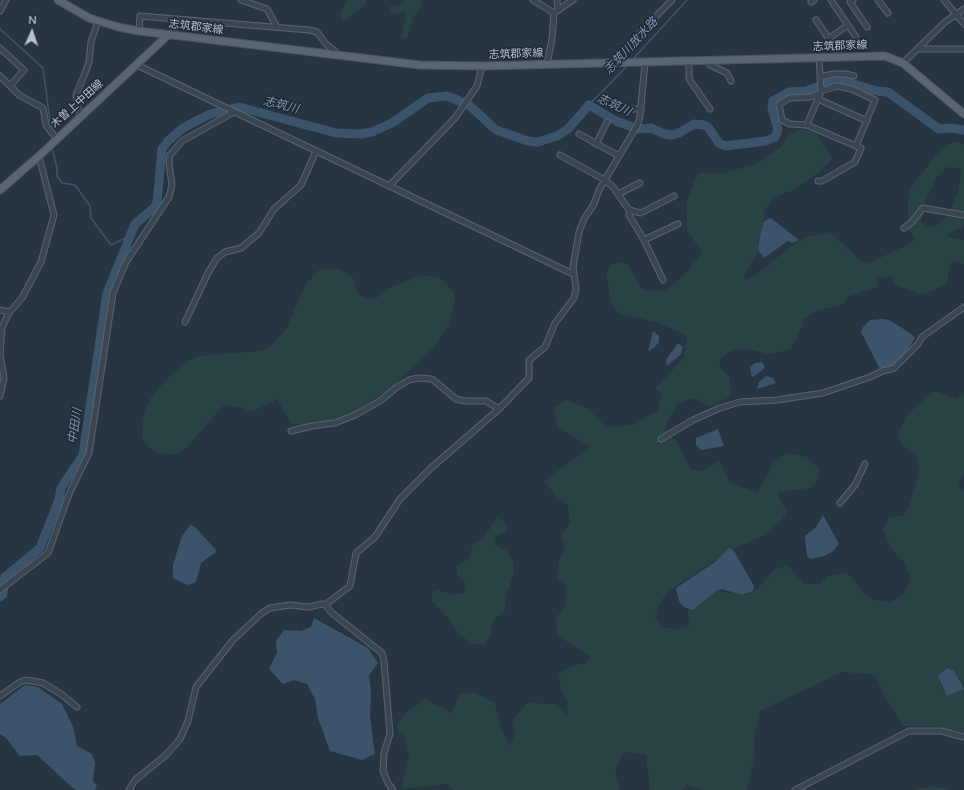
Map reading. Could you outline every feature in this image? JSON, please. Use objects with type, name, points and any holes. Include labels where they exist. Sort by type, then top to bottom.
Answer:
[{"type":"main road","name":"志筑郡家線","points":[[58,0],[98,21],[139,31],[420,65],[482,66],[643,63],[885,56],[903,63],[964,114]]},
{"type":"main road","name":"木曽上中田線","points":[[0,190],[170,35]]},
{"type":"street","points":[[0,12],[6,0]]},
{"type":"street","points":[[241,0],[267,9],[277,27]]},
{"type":"street","points":[[533,0],[556,11]]},
{"type":"street","points":[[547,64],[552,40],[557,0]]},
{"type":"street","points":[[556,11],[573,0]]},
{"type":"street","points":[[616,63],[622,51],[672,0]]},
{"type":"street","points":[[831,0],[856,37]]},
{"type":"street","points":[[878,0],[888,13]]},
{"type":"street","points":[[944,0],[964,24]]},
{"type":"street","points":[[850,1],[867,27]]},
{"type":"street","points":[[903,63],[956,14],[964,9]]},
{"type":"street","points":[[139,31],[140,16],[277,27],[317,32],[326,44],[338,54]]},
{"type":"street","points":[[170,35],[180,20]]},
{"type":"street","points":[[816,20],[841,57]]},
{"type":"street","points":[[81,116],[77,104],[76,94],[86,73],[89,62],[91,42],[98,21]]},
{"type":"street","points":[[828,39],[848,25]]},
{"type":"street","points":[[0,48],[24,70],[10,86]]},
{"type":"street","points":[[917,49],[964,49]]},
{"type":"street","points":[[807,125],[821,91],[819,58]]},
{"type":"street","points":[[689,61],[689,79],[710,109]]},
{"type":"street","points":[[708,61],[710,65],[727,73],[732,81]]},
{"type":"street","points":[[129,790],[135,780],[166,755],[180,739],[188,721],[196,687],[214,661],[246,626],[270,608],[290,605],[309,607],[322,604],[325,605],[350,586],[352,582],[354,557],[356,553],[375,537],[400,499],[431,468],[500,409],[529,378],[530,360],[545,347],[555,323],[574,298],[576,284],[573,274],[576,242],[582,221],[592,208],[605,180],[638,124],[641,109],[643,63]]},
{"type":"street","points":[[137,65],[573,274]]},
{"type":"street","points":[[389,186],[456,118],[461,108],[477,86],[482,66]]},
{"type":"street","points":[[820,79],[833,74],[846,74],[854,76]]},
{"type":"street","points":[[0,76],[19,95],[43,108],[46,125],[56,138]]},
{"type":"street","points":[[818,181],[855,162],[861,148],[856,146],[807,125],[786,124],[782,120],[778,106],[790,98],[810,97],[821,91],[837,86],[852,89],[875,100],[856,146]]},
{"type":"street","points":[[818,100],[867,120]]},
{"type":"street","points":[[619,104],[629,109],[641,109]]},
{"type":"street","points":[[3,588],[48,552],[70,494],[89,453],[113,292],[126,262],[169,197],[172,185],[168,163],[170,155],[182,141],[234,112]]},
{"type":"street","points":[[596,144],[607,122]]},
{"type":"street","points":[[578,134],[619,156]]},
{"type":"street","points":[[185,322],[208,273],[217,258],[225,252],[241,248],[259,232],[268,221],[274,209],[301,185],[316,151]]},
{"type":"street","points":[[560,155],[605,180],[618,194],[629,210],[628,215],[644,240],[663,280]]},
{"type":"street","points":[[0,396],[4,378],[0,355],[1,334],[10,312],[22,298],[41,262],[54,215],[39,156]]},
{"type":"street","points":[[618,194],[640,183]]},
{"type":"street","points":[[629,210],[641,213],[674,196]]},
{"type":"street","points":[[904,228],[912,222],[923,208],[964,215]]},
{"type":"street","points":[[644,240],[678,224]]},
{"type":"street","points":[[661,439],[694,420],[720,408],[740,402],[777,400],[824,393],[894,368],[918,344],[922,337],[964,307]]},
{"type":"street","points":[[0,310],[10,312]]},
{"type":"street","points":[[291,432],[312,426],[335,423],[355,415],[376,404],[397,387],[409,380],[418,378],[432,379],[456,398],[465,401],[486,402],[500,409]]},
{"type":"street","points":[[840,503],[855,485],[865,464]]},
{"type":"street","points":[[325,605],[332,613],[382,653],[384,661],[390,734],[384,753],[383,771],[393,790]]},
{"type":"street","points":[[0,696],[20,682],[26,680],[43,683],[61,694],[77,707]]},
{"type":"street","points":[[795,790],[908,731],[942,730],[964,737]]},
{"type":"green space","points":[[347,0],[367,0],[364,6],[346,20],[342,21],[340,14]]},
{"type":"green space","points":[[404,0],[422,0],[420,8],[413,17],[408,36],[405,39],[402,37],[402,33],[407,14],[403,12],[391,14],[390,6],[398,6],[404,2]]},
{"type":"green space","points":[[801,129],[815,132],[833,158],[817,174],[793,190],[773,198],[764,211],[764,232],[758,253],[746,272],[744,280],[753,277],[790,247],[809,236],[830,232],[861,261],[867,264],[911,243],[915,238],[908,230],[908,199],[911,187],[938,153],[953,142],[959,142],[964,145],[964,223],[960,228],[945,236],[964,240],[964,264],[954,261],[950,263],[947,283],[933,291],[920,294],[895,285],[892,276],[876,279],[878,287],[847,297],[844,304],[817,311],[802,320],[803,326],[790,350],[768,354],[750,349],[732,350],[721,358],[719,367],[729,376],[731,387],[730,397],[709,407],[694,398],[678,403],[669,418],[665,430],[678,444],[691,470],[700,471],[720,461],[729,482],[757,493],[767,477],[772,464],[786,453],[807,457],[820,470],[817,481],[810,488],[778,492],[781,502],[787,511],[781,521],[761,537],[734,548],[667,592],[658,606],[655,618],[663,628],[678,629],[689,626],[688,607],[700,599],[717,591],[745,595],[757,590],[774,570],[787,565],[804,584],[821,584],[827,576],[848,573],[868,598],[890,603],[903,595],[911,579],[905,563],[893,551],[883,530],[889,518],[904,515],[910,504],[920,469],[916,455],[903,446],[897,436],[906,416],[933,391],[957,399],[964,391],[964,476],[958,485],[964,491],[964,686],[954,671],[947,668],[938,676],[944,692],[964,689],[964,733],[940,727],[903,726],[883,693],[878,680],[871,674],[842,672],[760,711],[754,736],[754,757],[747,790],[703,790],[687,785],[682,790],[650,790],[646,755],[625,752],[619,760],[615,772],[620,790],[454,790],[446,784],[401,789],[409,757],[404,735],[396,726],[405,713],[425,699],[452,713],[460,694],[473,692],[495,703],[501,728],[510,745],[516,732],[511,722],[527,703],[555,704],[568,716],[567,700],[561,691],[559,673],[573,666],[586,663],[591,657],[558,636],[555,620],[565,605],[567,587],[557,578],[559,562],[565,548],[561,536],[570,522],[568,505],[556,496],[544,481],[591,447],[558,428],[553,408],[567,400],[587,408],[607,428],[635,424],[658,410],[662,393],[655,389],[684,358],[687,337],[655,322],[618,313],[611,301],[606,272],[611,265],[620,262],[627,264],[643,290],[665,291],[685,274],[702,253],[687,230],[687,201],[698,173],[724,173],[755,164],[781,147],[789,134]],"holes":[[[947,167],[958,168],[961,172],[958,193],[946,218],[938,225],[928,227],[921,222],[924,204],[937,177]]]},
{"type":"green space","points":[[320,269],[340,269],[354,279],[356,290],[360,295],[365,298],[375,299],[393,286],[421,276],[439,277],[453,291],[455,299],[448,326],[438,342],[419,362],[388,390],[345,419],[312,426],[292,424],[277,399],[252,412],[240,407],[224,405],[184,450],[176,454],[168,454],[157,452],[149,447],[142,439],[144,413],[150,399],[167,379],[187,362],[198,356],[259,351],[270,347],[286,329],[306,284]]},
{"type":"green space","points":[[497,518],[506,523],[507,531],[496,536],[495,545],[506,550],[513,560],[514,572],[506,596],[505,611],[496,617],[491,626],[491,635],[485,644],[474,644],[458,634],[450,620],[432,601],[432,593],[437,590],[453,595],[464,593],[465,583],[457,575],[457,566],[470,558],[472,545],[483,539]]},
{"type":"green space","points":[[930,787],[946,788],[948,790],[913,790]]},
{"type":"water","points":[[769,218],[799,240],[792,243],[789,241],[785,243],[764,258],[758,250],[764,222]]},
{"type":"water","points":[[870,320],[889,320],[910,333],[915,338],[904,355],[894,366],[880,369],[861,332],[863,327]]},
{"type":"water","points":[[653,331],[659,336],[659,342],[654,348],[648,351]]},
{"type":"water","points":[[678,343],[683,347],[681,354],[667,366],[666,360]]},
{"type":"water","points":[[762,362],[765,368],[753,377],[750,367],[755,363]]},
{"type":"water","points":[[766,376],[773,378],[776,383],[757,389],[759,382]]},
{"type":"water","points":[[718,429],[724,446],[701,450],[696,445],[696,438]]},
{"type":"water","points":[[823,515],[839,544],[832,552],[824,556],[811,559],[807,556],[805,536],[816,527]]},
{"type":"water","points":[[190,525],[195,527],[217,551],[201,563],[196,582],[187,585],[173,578],[173,565],[182,536]]},
{"type":"water","points":[[729,548],[734,551],[754,586],[753,591],[742,595],[722,589],[716,591],[693,610],[684,607],[679,601],[676,588],[715,562]]},
{"type":"water","points":[[314,618],[368,648],[378,663],[369,675],[371,695],[370,717],[375,754],[362,760],[330,751],[318,718],[315,699],[307,684],[294,680],[283,684],[269,669],[277,653],[276,641],[284,630],[301,631],[311,627]]},
{"type":"water","points":[[947,668],[954,671],[964,689],[947,696],[938,676]]},
{"type":"water","points":[[25,685],[38,687],[62,704],[73,727],[77,746],[92,754],[95,763],[93,781],[97,786],[95,790],[75,790],[37,755],[20,756],[6,738],[0,734],[0,704]]},
{"type":"waterway","name":"志筑川放水路","points":[[633,59],[687,0]]},
{"type":"waterway","points":[[0,29],[43,68],[51,128]]},
{"type":"waterway","name":"志筑川放水路","points":[[589,105],[628,65]]},
{"type":"waterway","name":"志筑川","points":[[0,597],[3,594],[5,577],[40,548],[59,500],[61,488],[83,455],[107,293],[135,224],[154,208],[157,203],[162,149],[167,142],[183,128],[210,114],[239,107],[336,133],[361,134],[372,132],[392,123],[428,98],[447,96],[469,105],[496,130],[528,141],[538,142],[557,136],[568,129],[589,105],[616,121],[638,129],[651,128],[664,134],[672,135],[679,133],[694,124],[704,125],[708,127],[719,143],[725,146],[766,141],[775,137],[778,130],[772,108],[773,101],[789,92],[806,91],[837,79],[877,91],[888,92],[939,129],[950,128],[964,130]]},
{"type":"waterway","points":[[52,148],[57,168],[57,176],[62,183],[75,185],[90,206],[91,218],[111,245],[132,235]]},
{"type":"water label","name":"中田川","points":[[75,426]]}]
